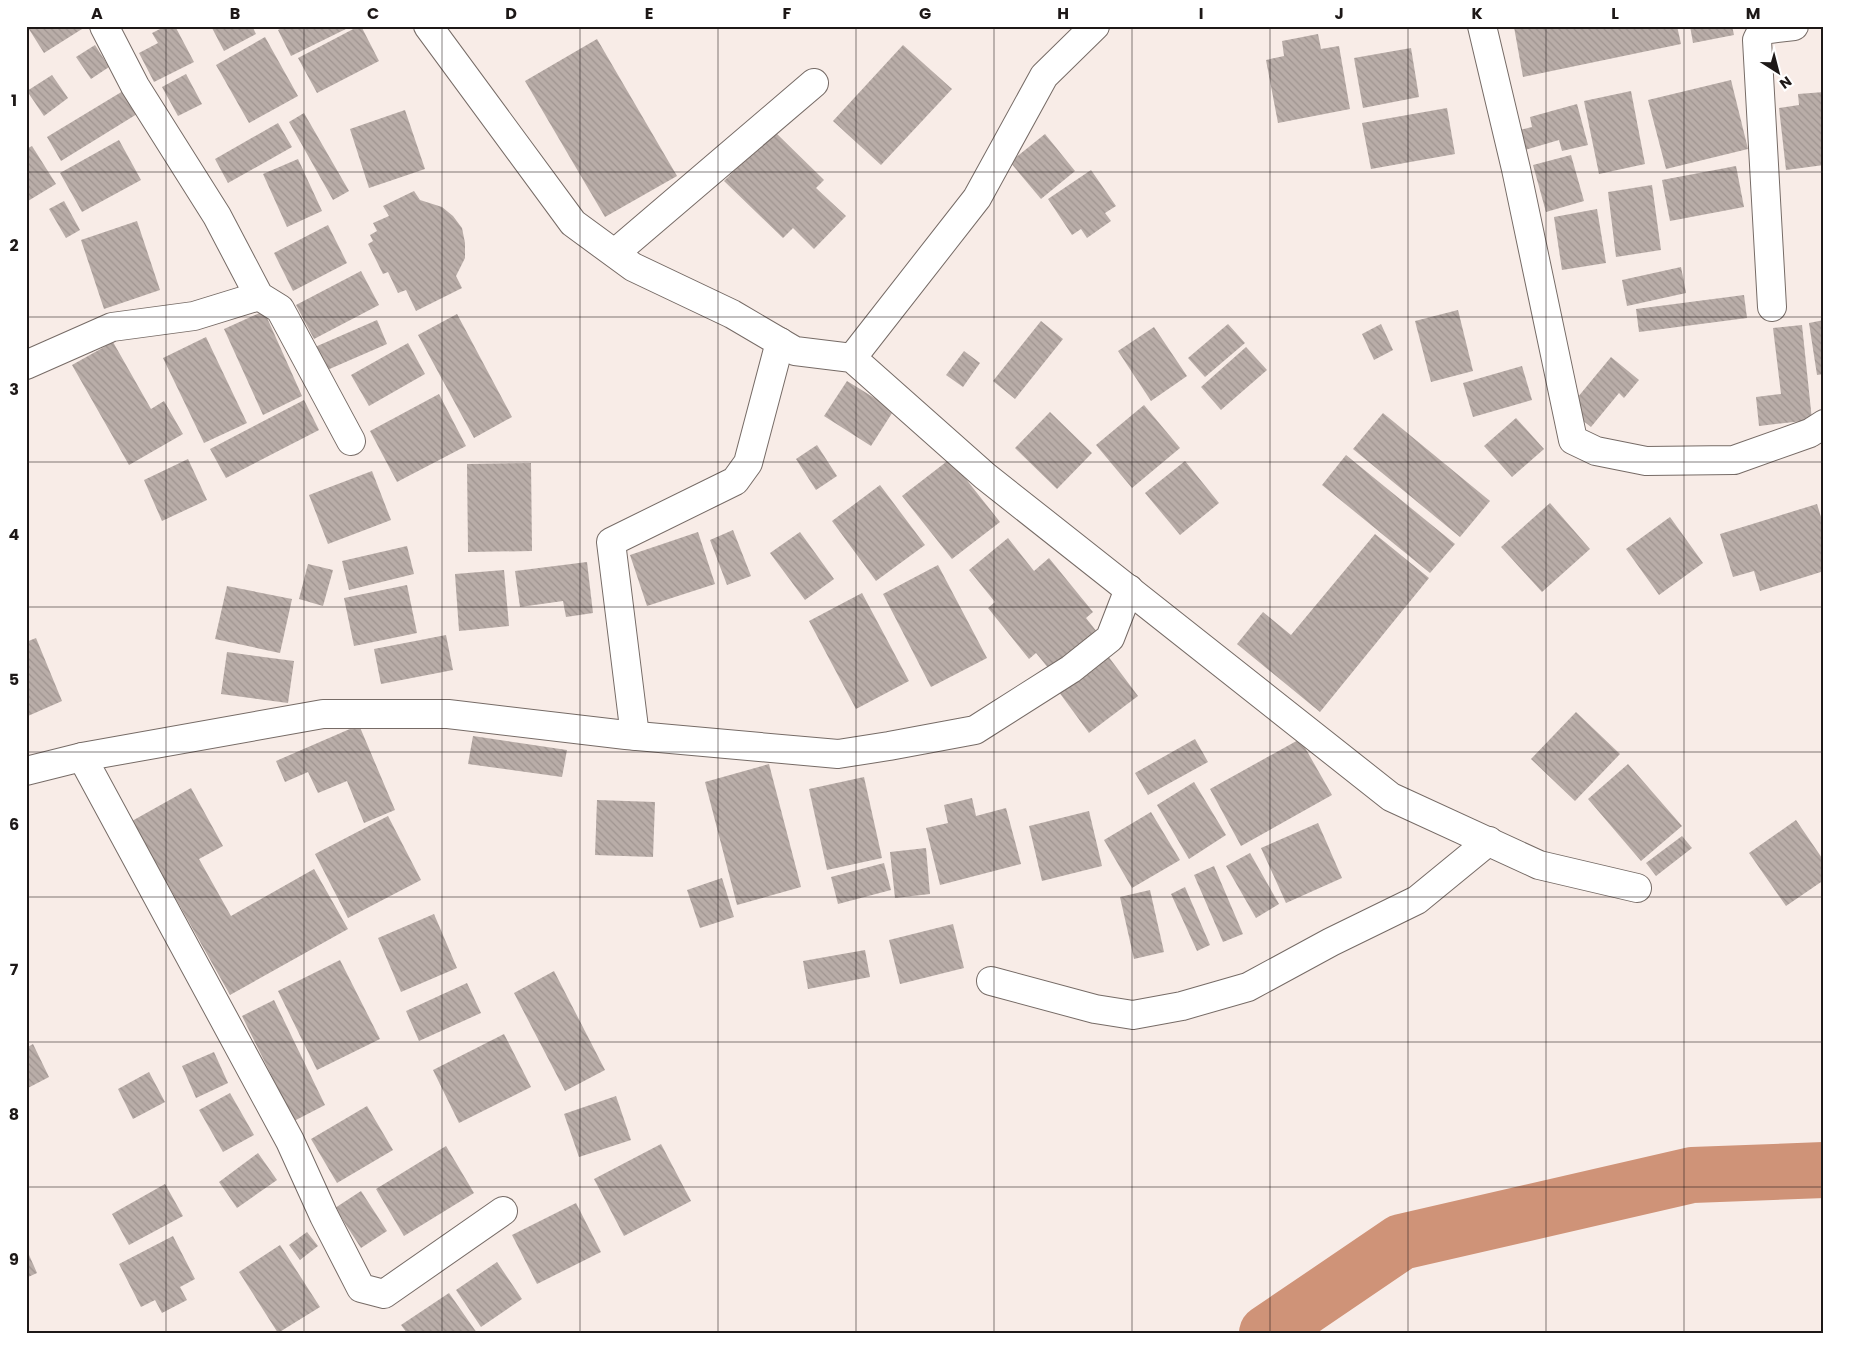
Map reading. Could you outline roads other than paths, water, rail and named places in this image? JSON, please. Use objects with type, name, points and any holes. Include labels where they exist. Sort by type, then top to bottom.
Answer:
[{"type":"street","points":[[104,26],[135,86],[217,216],[259,296],[280,309],[351,441]]},
{"type":"street","points":[[428,26],[468,77],[573,223],[633,267],[732,314],[795,351],[852,358],[985,476],[1391,797],[1539,864],[1637,888]]},
{"type":"street","points":[[852,358],[977,198],[1044,76],[1095,26]]},
{"type":"street","points":[[1482,26],[1516,169],[1573,440],[1596,451],[1646,461],[1734,460],[1810,433],[1824,424]]},
{"type":"street","points":[[1772,307],[1757,40],[1762,30],[1794,26]]},
{"type":"street","points":[[615,253],[814,83]]},
{"type":"street","points":[[26,365],[112,327],[194,316],[259,296]]},
{"type":"street","points":[[635,736],[611,542],[735,481],[748,463],[780,342]]},
{"type":"street","points":[[26,771],[82,757],[323,714],[448,714],[635,736],[838,754],[975,730],[1071,669],[1110,638],[1129,589]]},
{"type":"street","points":[[82,757],[290,1141],[324,1216],[361,1288],[384,1294],[503,1211]]},
{"type":"street","points":[[991,981],[1095,1009],[1133,1015],[1192,1003],[1248,987],[1331,942],[1417,900],[1489,841]]},
{"type":"waterway","points":[[1267,1333],[1401,1242],[1692,1175],[1824,1170]]}]
